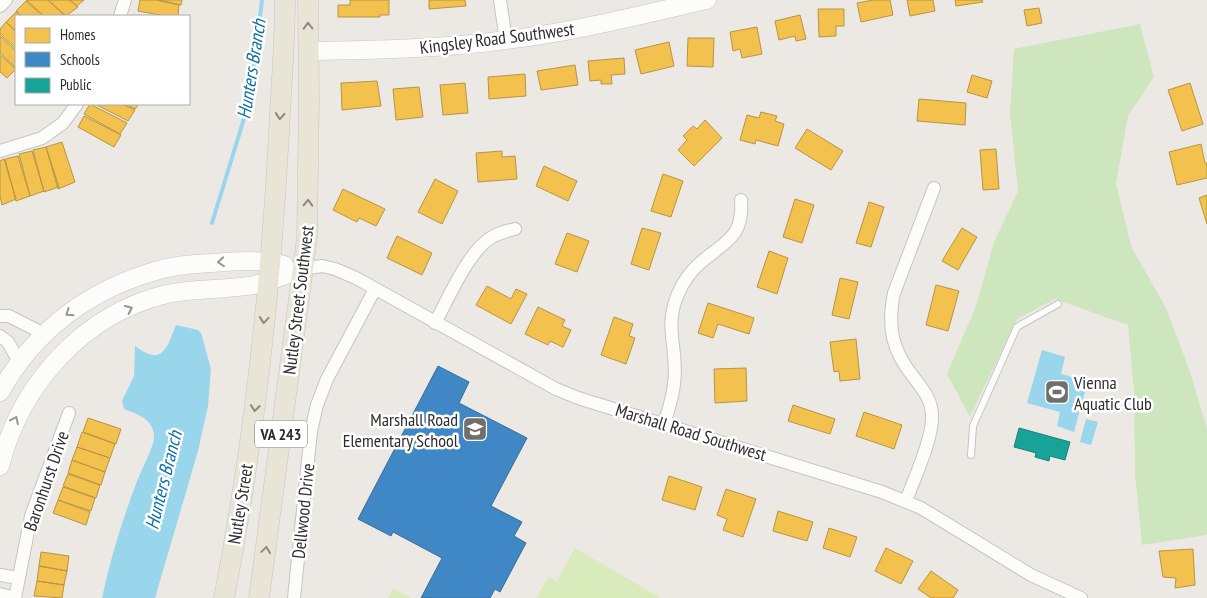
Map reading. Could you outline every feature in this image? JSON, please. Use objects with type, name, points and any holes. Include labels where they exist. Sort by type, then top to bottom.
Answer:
[{"type":"main road","name":"Nutley Street Southwest","points":[[270,261],[284,50],[285,0]]},
{"type":"main road","name":"Nutley Street Southwest","points":[[259,598],[307,238],[308,0]]},
{"type":"main road","name":"Nutley Street","points":[[224,598],[254,422],[270,261]]},
{"type":"street","points":[[0,6],[6,0]]},
{"type":"street","points":[[120,15],[125,0]]},
{"type":"street","points":[[500,0],[506,40]]},
{"type":"street","name":"Kingsley Road Southwest","points":[[284,50],[390,50],[506,40],[568,31],[707,0]]},
{"type":"street","points":[[0,151],[42,138],[63,123],[76,105]]},
{"type":"street","points":[[906,501],[931,430],[932,416],[930,402],[924,390],[903,363],[895,346],[890,328],[890,310],[894,293],[934,188]]},
{"type":"street","points":[[664,424],[674,383],[670,330],[672,312],[678,294],[696,266],[726,244],[734,234],[740,222],[741,200]]},
{"type":"street","points":[[435,322],[471,258],[479,248],[501,232],[515,229]]},
{"type":"street","points":[[0,392],[19,362],[60,319],[93,297],[127,281],[160,270],[226,262],[270,261],[302,269]]},
{"type":"street","name":"Marshall Road Southwest","points":[[302,269],[322,266],[356,278],[556,389],[578,398],[906,501],[1031,575],[1081,598]]},
{"type":"street","points":[[0,466],[10,432],[27,399],[41,378],[79,338],[107,319],[138,304],[166,294],[243,286],[268,281],[302,269]]},
{"type":"street","name":"Dellwood Drive","points":[[294,598],[311,431],[317,405],[327,379],[375,289]]},
{"type":"street","points":[[0,316],[9,316],[44,334]]},
{"type":"street","points":[[0,336],[8,342],[19,362]]},
{"type":"street","name":"Baronhurst Drive","points":[[0,594],[15,598],[31,516],[70,413]]},
{"type":"street","points":[[0,575],[18,578]]},
{"type":"lane","points":[[971,455],[973,426],[1017,327],[1058,304]]},
{"type":"green space","points":[[1140,24],[1154,77],[1128,116],[1116,183],[1131,246],[1167,310],[1190,372],[1207,428],[1207,535],[1142,545],[1135,473],[1134,392],[1128,325],[1055,299],[1017,319],[970,417],[947,374],[976,306],[994,242],[1018,191],[1010,113],[1014,49]]},
{"type":"green space","points":[[575,548],[661,598],[536,598],[549,577],[557,581]]},
{"type":"green space","points":[[393,588],[411,598],[388,598]]},
{"type":"water","points":[[176,325],[198,330],[201,333],[211,369],[208,406],[198,451],[155,598],[102,598],[121,526],[154,438],[154,432],[149,422],[124,409],[122,401],[134,376],[135,346],[149,354],[158,355],[162,353]]},
{"type":"water","name":"Vienna Aquatic Club","points":[[1042,350],[1065,357],[1061,374],[1088,381],[1074,432],[1057,426],[1060,412],[1027,403]]},
{"type":"water","points":[[1086,419],[1098,422],[1091,445],[1080,442]]},
{"type":"building: Homes","points":[[26,0],[48,0],[64,15],[43,15]]},
{"type":"building: Homes","points":[[48,0],[69,0],[78,7],[65,15]]},
{"type":"building: Homes","points":[[70,0],[84,0],[77,6]]},
{"type":"building: Homes","points":[[140,0],[156,0],[179,5],[178,15],[160,15],[138,11]]},
{"type":"building: Homes","points":[[159,0],[182,0],[181,5]]},
{"type":"building: Homes","points":[[350,0],[389,0],[389,15],[380,15],[380,17],[338,17],[338,5],[350,5]]},
{"type":"building: Homes","points":[[429,0],[465,0],[466,6],[429,9]]},
{"type":"building: Homes","points":[[873,0],[890,0],[893,15],[861,22],[857,3]]},
{"type":"building: Homes","points":[[907,0],[933,0],[935,11],[910,16]]},
{"type":"building: Homes","points":[[955,0],[982,0],[983,2],[956,6]]},
{"type":"building: Homes","points":[[26,1],[42,15],[21,15],[16,11]]},
{"type":"building: Homes","points":[[1039,8],[1042,23],[1027,26],[1024,10]]},
{"type":"building: Homes","points":[[818,9],[844,9],[844,26],[836,26],[836,36],[819,37]]},
{"type":"building: Homes","points":[[16,12],[20,15],[15,15],[15,30],[6,22]]},
{"type":"building: Homes","points":[[800,15],[806,39],[796,41],[795,36],[779,40],[775,21]]},
{"type":"building: Homes","points":[[6,22],[15,31],[15,48],[0,34],[0,29]]},
{"type":"building: Homes","points":[[757,27],[762,54],[742,58],[740,49],[733,51],[730,32]]},
{"type":"building: Homes","points":[[0,36],[15,50],[15,67],[0,53]]},
{"type":"building: Homes","points":[[688,38],[714,38],[713,67],[687,66]]},
{"type":"building: Homes","points":[[669,42],[674,66],[641,74],[635,50]]},
{"type":"building: Homes","points":[[0,55],[15,70],[7,78],[0,72]]},
{"type":"building: Homes","points":[[624,58],[625,74],[611,75],[612,84],[601,84],[601,80],[590,81],[588,61]]},
{"type":"building: Homes","points":[[575,65],[578,85],[541,90],[537,71]]},
{"type":"building: Homes","points":[[525,74],[526,96],[489,99],[488,77]]},
{"type":"building: Homes","points":[[972,75],[992,81],[987,98],[967,92]]},
{"type":"building: Homes","points":[[377,81],[381,106],[342,110],[341,83]]},
{"type":"building: Homes","points":[[465,83],[468,113],[443,115],[440,85]]},
{"type":"building: Homes","points":[[1190,83],[1203,124],[1182,131],[1168,90]]},
{"type":"building: Homes","points":[[419,87],[423,117],[396,120],[393,89]]},
{"type":"building: Homes","points":[[919,99],[966,103],[965,125],[917,121]]},
{"type":"building: Homes","points":[[89,105],[92,105],[127,123],[120,134],[84,114]]},
{"type":"building: Homes","points":[[97,105],[124,105],[135,110],[128,121]]},
{"type":"building: Homes","points":[[127,105],[138,105],[135,109]]},
{"type":"building: Homes","points":[[761,112],[777,116],[775,121],[784,124],[778,146],[756,140],[755,144],[740,140],[747,115],[759,118]]},
{"type":"building: Homes","points":[[84,116],[121,135],[114,147],[78,127]]},
{"type":"building: Homes","points":[[705,120],[722,138],[694,166],[678,150],[687,140],[683,136],[693,126],[697,129]]},
{"type":"building: Homes","points":[[807,129],[843,151],[831,170],[795,148]]},
{"type":"building: Homes","points":[[62,142],[75,182],[58,189],[46,147]]},
{"type":"building: Homes","points":[[1201,144],[1205,163],[1207,163],[1207,178],[1177,185],[1169,152]]},
{"type":"building: Homes","points":[[46,147],[59,187],[44,192],[33,150]]},
{"type":"building: Homes","points":[[996,149],[999,189],[983,190],[980,150]]},
{"type":"building: Homes","points":[[32,151],[44,191],[30,196],[19,154]]},
{"type":"building: Homes","points":[[502,151],[502,157],[515,156],[517,179],[478,182],[476,153]]},
{"type":"building: Homes","points":[[18,156],[30,196],[16,201],[5,159]]},
{"type":"building: Homes","points":[[4,159],[16,199],[2,205],[0,196],[0,161]]},
{"type":"building: Homes","points":[[544,166],[577,181],[568,201],[536,186]]},
{"type":"building: Homes","points":[[663,174],[683,181],[671,217],[651,211]]},
{"type":"building: Homes","points":[[435,179],[458,191],[442,224],[418,212]]},
{"type":"building: Homes","points":[[343,189],[385,209],[376,226],[359,218],[357,222],[333,210]]},
{"type":"building: Homes","points":[[1207,195],[1207,224],[1199,198]]},
{"type":"building: Homes","points":[[795,199],[814,205],[802,243],[783,237]]},
{"type":"building: Homes","points":[[869,202],[884,207],[871,247],[856,243]]},
{"type":"building: Homes","points":[[642,228],[661,233],[649,270],[631,264]]},
{"type":"building: Homes","points":[[962,228],[977,237],[958,270],[942,261]]},
{"type":"building: Homes","points":[[567,233],[589,241],[577,272],[555,264]]},
{"type":"building: Homes","points":[[397,236],[432,253],[422,275],[387,258]]},
{"type":"building: Homes","points":[[769,251],[788,258],[777,294],[757,287]]},
{"type":"building: Homes","points":[[840,278],[858,282],[849,319],[832,315]]},
{"type":"building: Homes","points":[[936,285],[959,291],[948,331],[926,325]]},
{"type":"building: Homes","points":[[487,286],[511,299],[516,289],[527,294],[511,324],[476,305]]},
{"type":"building: Homes","points":[[708,303],[754,318],[749,334],[718,324],[713,338],[698,333]]},
{"type":"building: Homes","points":[[538,307],[565,320],[562,326],[571,330],[563,347],[550,341],[548,345],[525,334]]},
{"type":"building: Homes","points":[[614,317],[633,324],[629,336],[635,338],[626,364],[601,355]]},
{"type":"building: Homes","points":[[856,339],[860,379],[840,381],[839,371],[834,372],[830,342]]},
{"type":"building: Homes","points":[[746,368],[747,401],[715,403],[714,369]]},
{"type":"building: Homes","points":[[793,405],[835,419],[830,434],[788,421]]},
{"type":"building: Homes","points":[[864,412],[902,425],[894,449],[856,436]]},
{"type":"building: Homes","points":[[88,418],[121,429],[116,444],[83,432]]},
{"type":"building: Homes","points":[[82,432],[115,444],[110,458],[77,447]]},
{"type":"building: Homes","points":[[77,447],[110,458],[105,472],[72,460]]},
{"type":"building: Homes","points":[[72,460],[105,472],[101,485],[68,473]]},
{"type":"building: Homes","points":[[68,474],[100,485],[96,498],[63,486]]},
{"type":"building: Homes","points":[[669,476],[702,487],[695,510],[662,500]]},
{"type":"building: Homes","points":[[63,487],[95,498],[91,511],[58,500]]},
{"type":"building: Homes","points":[[726,489],[756,499],[743,537],[723,530],[727,519],[717,515]]},
{"type":"building: Homes","points":[[58,500],[90,512],[86,525],[53,513]]},
{"type":"building: Homes","points":[[778,511],[813,522],[807,541],[773,531]]},
{"type":"building: Homes","points":[[829,528],[857,537],[850,557],[823,548]]},
{"type":"building: Homes","points":[[886,548],[913,561],[901,584],[875,571]]},
{"type":"building: Homes","points":[[1193,549],[1195,585],[1175,588],[1176,578],[1163,577],[1159,551]]},
{"type":"building: Homes","points":[[41,552],[69,556],[67,571],[39,566]]},
{"type":"building: Homes","points":[[39,566],[67,571],[64,585],[37,581]]},
{"type":"building: Homes","points":[[931,571],[958,590],[953,598],[931,598],[918,589]]},
{"type":"building: Homes","points":[[37,581],[64,585],[62,598],[34,596]]},
{"type":"building: Schools","points":[[438,366],[469,382],[459,403],[527,438],[491,506],[522,522],[514,536],[526,543],[500,592],[495,589],[490,598],[421,598],[442,558],[393,532],[391,536],[358,519]]},
{"type":"building: Public","name":"Vienna Aquatic Club","points":[[1019,428],[1070,442],[1065,460],[1050,456],[1049,461],[1035,457],[1036,453],[1014,447]]},
{"type":"waterway","name":"Hunters Branch","points":[[212,223],[250,99],[262,0]]},
{"type":"place","name":"Vienna Aquatic Club","points":[[1057,392]]},
{"type":"place","name":"Marshall Road Elementary School","points":[[475,429]]}]
